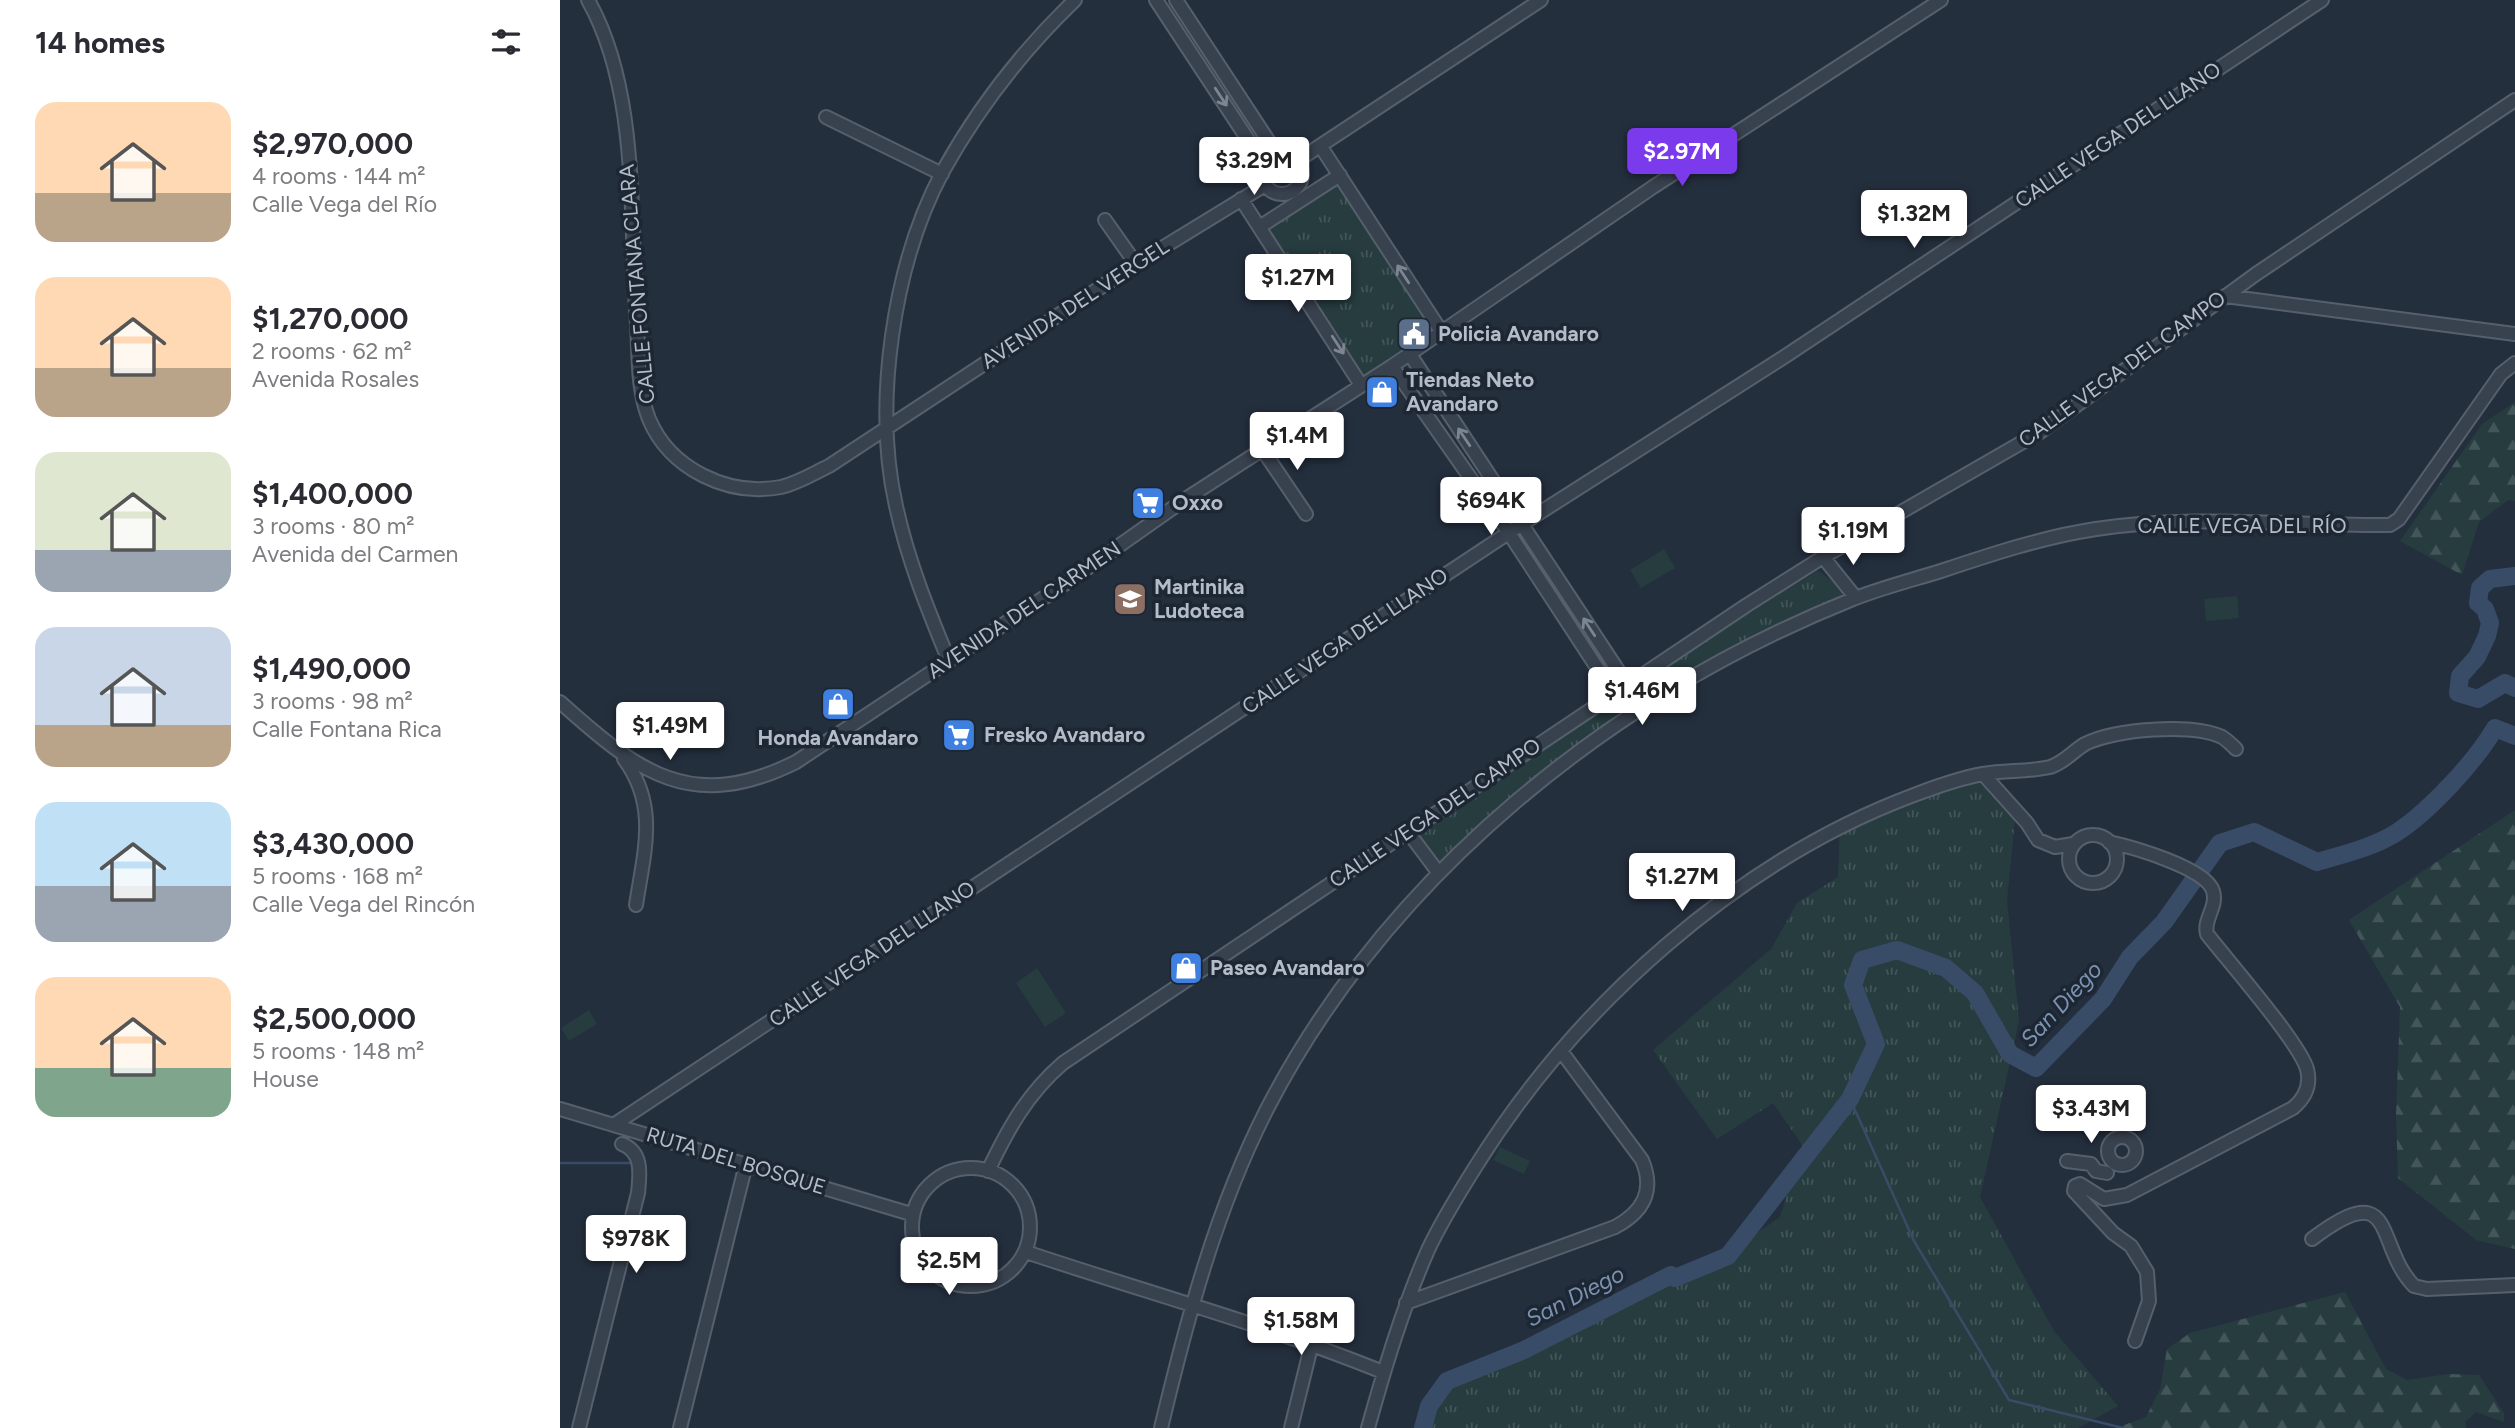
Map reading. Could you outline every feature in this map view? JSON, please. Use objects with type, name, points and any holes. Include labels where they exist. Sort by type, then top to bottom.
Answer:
[{"type":"street","name":"CALLE FONTANA CLARA","points":[[587,0],[598,18],[621,89],[642,387],[650,421],[662,441],[677,458],[708,478],[732,486],[768,488],[793,484],[830,466],[886,426]]},
{"type":"street","points":[[949,661],[915,580],[895,504],[886,426],[888,374],[901,297],[918,235],[942,174],[1005,78],[1075,0]]},
{"type":"street","points":[[1156,0],[1264,164],[1262,177],[1265,185],[1280,194],[1297,195]]},
{"type":"street","points":[[1176,0],[1277,154]]},
{"type":"street","points":[[1297,161],[1541,0]]},
{"type":"street","points":[[1613,692],[1509,533],[1392,366],[1653,187],[1941,0]]},
{"type":"street","name":"CALLE VEGA DEL LLANO","points":[[615,1125],[1522,524],[1784,357],[2322,0]]},
{"type":"street","points":[[1200,64],[1211,56]]},
{"type":"street","name":"CALLE VEGA DEL CAMPO","points":[[988,1171],[1014,1117],[1047,1076],[1063,1063],[1613,692],[1824,557],[2040,432],[2225,296],[2515,100]]},
{"type":"street","points":[[826,117],[942,174]]},
{"type":"street","points":[[1321,147],[1441,331]]},
{"type":"street","points":[[1264,164],[1277,154],[1288,155],[1297,161],[1301,180],[1297,195]]},
{"type":"street","points":[[1261,226],[1297,195],[1340,175]]},
{"type":"street","name":"AVENIDA DEL VERGEL","points":[[886,426],[1136,264],[1265,185]]},
{"type":"street","points":[[1241,199],[1261,226],[1361,385]]},
{"type":"street","points":[[1105,220],[1136,264]]},
{"type":"street","points":[[2225,296],[2515,334]]},
{"type":"street","points":[[1409,354],[1627,684]]},
{"type":"street","name":"CALLE VEGA DEL RÍO","points":[[1856,598],[2038,540],[2099,528],[2202,521],[2390,525],[2399,519],[2501,374],[2515,363]]},
{"type":"street","name":"AVENIDA DEL CARMEN","points":[[617,751],[653,773],[700,785],[749,781],[796,762],[1262,449],[1392,366]]},
{"type":"street","points":[[1262,449],[1306,514]]},
{"type":"street","points":[[1824,557],[1856,598]]},
{"type":"street","name":"CALLE VEGA DEL CAMPO","points":[[1161,1428],[1190,1307],[1231,1191],[1268,1107],[1325,1015],[1438,872],[1533,787],[1652,700],[1791,626],[1856,598]]},
{"type":"street","points":[[560,702],[617,751],[639,785],[648,813],[636,905]]},
{"type":"street","points":[[1368,1428],[1406,1303],[1446,1214],[1516,1104],[1636,971],[1780,860],[1841,826],[1914,795],[1983,774],[2046,768],[2059,764],[2086,744],[2150,727],[2221,737],[2236,749]]},
{"type":"street","points":[[1983,774],[2027,823],[2038,840],[2055,847],[2073,844],[2092,836],[2199,875],[2212,888],[2214,899],[2206,925],[2207,934],[2302,1059],[2307,1072],[2306,1090],[2293,1108],[2127,1195],[2112,1200],[2097,1198],[2080,1184],[2074,1187],[2102,1223],[2131,1246],[2149,1279],[2149,1301],[2135,1341]]},
{"type":"street","points":[[1409,832],[1438,872]]},
{"type":"street","points":[[2073,844],[2069,860],[2074,873],[2092,883],[2106,880],[2115,869],[2116,854],[2109,842]]},
{"type":"street","points":[[1406,1303],[1615,1227],[1642,1207],[1647,1188],[1647,1171],[1642,1160],[1561,1051]]},
{"type":"street","name":"RUTA DEL BOSQUE","points":[[560,1109],[912,1213]]},
{"type":"street","points":[[579,1428],[638,1193],[638,1161],[634,1151],[622,1144]]},
{"type":"street","points":[[2067,1161],[2091,1164],[2096,1171],[2112,1169],[2097,1198]]},
{"type":"street","points":[[680,1428],[746,1164]]},
{"type":"street","points":[[967,1169],[988,1171],[1008,1181],[1028,1206],[1031,1222],[1026,1252],[1014,1268],[999,1278],[980,1284],[960,1283],[942,1277],[926,1266],[916,1250],[911,1232],[912,1213],[922,1191],[942,1175],[967,1169]]},
{"type":"street","points":[[2312,1238],[2354,1213],[2365,1213],[2379,1219],[2386,1227],[2399,1262],[2414,1286],[2427,1289],[2515,1285]]},
{"type":"street","points":[[1026,1252],[1190,1307],[1312,1343],[1384,1372]]},
{"type":"street","points":[[1291,1428],[1312,1343]]},
{"type":"green space","points":[[1341,179],[1436,329],[1361,378],[1265,230]]},
{"type":"green space","points":[[2515,402],[2515,501],[2508,500],[2479,522],[2462,575],[2400,541],[2482,424]]},
{"type":"green space","points":[[1664,549],[1675,568],[1641,588],[1630,570]]},
{"type":"green space","points":[[1818,571],[1853,596],[1667,688],[1438,869],[1411,832],[1749,612]]},
{"type":"green space","points":[[2237,596],[2239,618],[2206,621],[2204,599]]},
{"type":"green space","points":[[1984,780],[2015,818],[2007,901],[2019,1021],[1980,1197],[2054,1331],[2118,1406],[2078,1428],[1420,1428],[1425,1405],[1445,1379],[1524,1347],[1673,1272],[1676,1275],[1727,1254],[1780,1217],[1803,1146],[1773,1103],[1717,1139],[1653,1050],[1771,949],[1797,903],[1838,877],[1840,824]]},
{"type":"green space","points":[[2515,810],[2515,1249],[2476,1240],[2398,1178],[2396,1115],[2400,1007],[2349,920]]},
{"type":"green space","points":[[1037,968],[1066,1013],[1045,1027],[1016,983]]},
{"type":"green space","points":[[589,1010],[597,1024],[569,1041],[561,1028]]},
{"type":"green space","points":[[1500,1147],[1530,1161],[1524,1174],[1493,1160]]},
{"type":"green space","points":[[2345,1292],[2386,1369],[2407,1380],[2449,1374],[2479,1375],[2504,1413],[2504,1422],[2476,1412],[2465,1422],[2466,1428],[2116,1428],[2146,1417],[2160,1389],[2167,1349],[2190,1333]]},
{"type":"waterway","name":"San Diego","points":[[2515,576],[2490,579],[2480,588],[2478,603],[2485,609],[2490,623],[2477,657],[2460,676],[2458,693],[2478,699],[2505,683],[2515,688]]},
{"type":"waterway","name":"San Diego","points":[[1423,1428],[1429,1406],[1447,1381],[1524,1350],[1671,1275],[1675,1278],[1728,1256],[1850,1099],[1876,1044],[1853,985],[1862,960],[1897,950],[1946,968],[1975,993],[2010,1054],[2036,1068],[2103,999],[2130,957],[2164,922],[2220,843],[2254,832],[2317,862],[2370,846],[2399,831],[2438,798],[2464,770],[2495,728],[2515,736]]},
{"type":"waterway","points":[[1850,1099],[1914,1241],[2009,1400],[2123,1428]]},
{"type":"waterway","points":[[560,1163],[634,1163]]},
{"type":"place","name":"Policia Avandaro","points":[[1414,334]]},
{"type":"place","name":"Tiendas Neto Avandaro","points":[[1382,392]]},
{"type":"place","name":"Oxxo","points":[[1148,503]]},
{"type":"place","name":"Martinika Ludoteca","points":[[1130,599]]},
{"type":"place","name":"Honda Avandaro","points":[[838,704]]},
{"type":"place","name":"Fresko Avandaro","points":[[959,735]]},
{"type":"place","name":"Paseo Avandaro","points":[[1186,968]]}]
